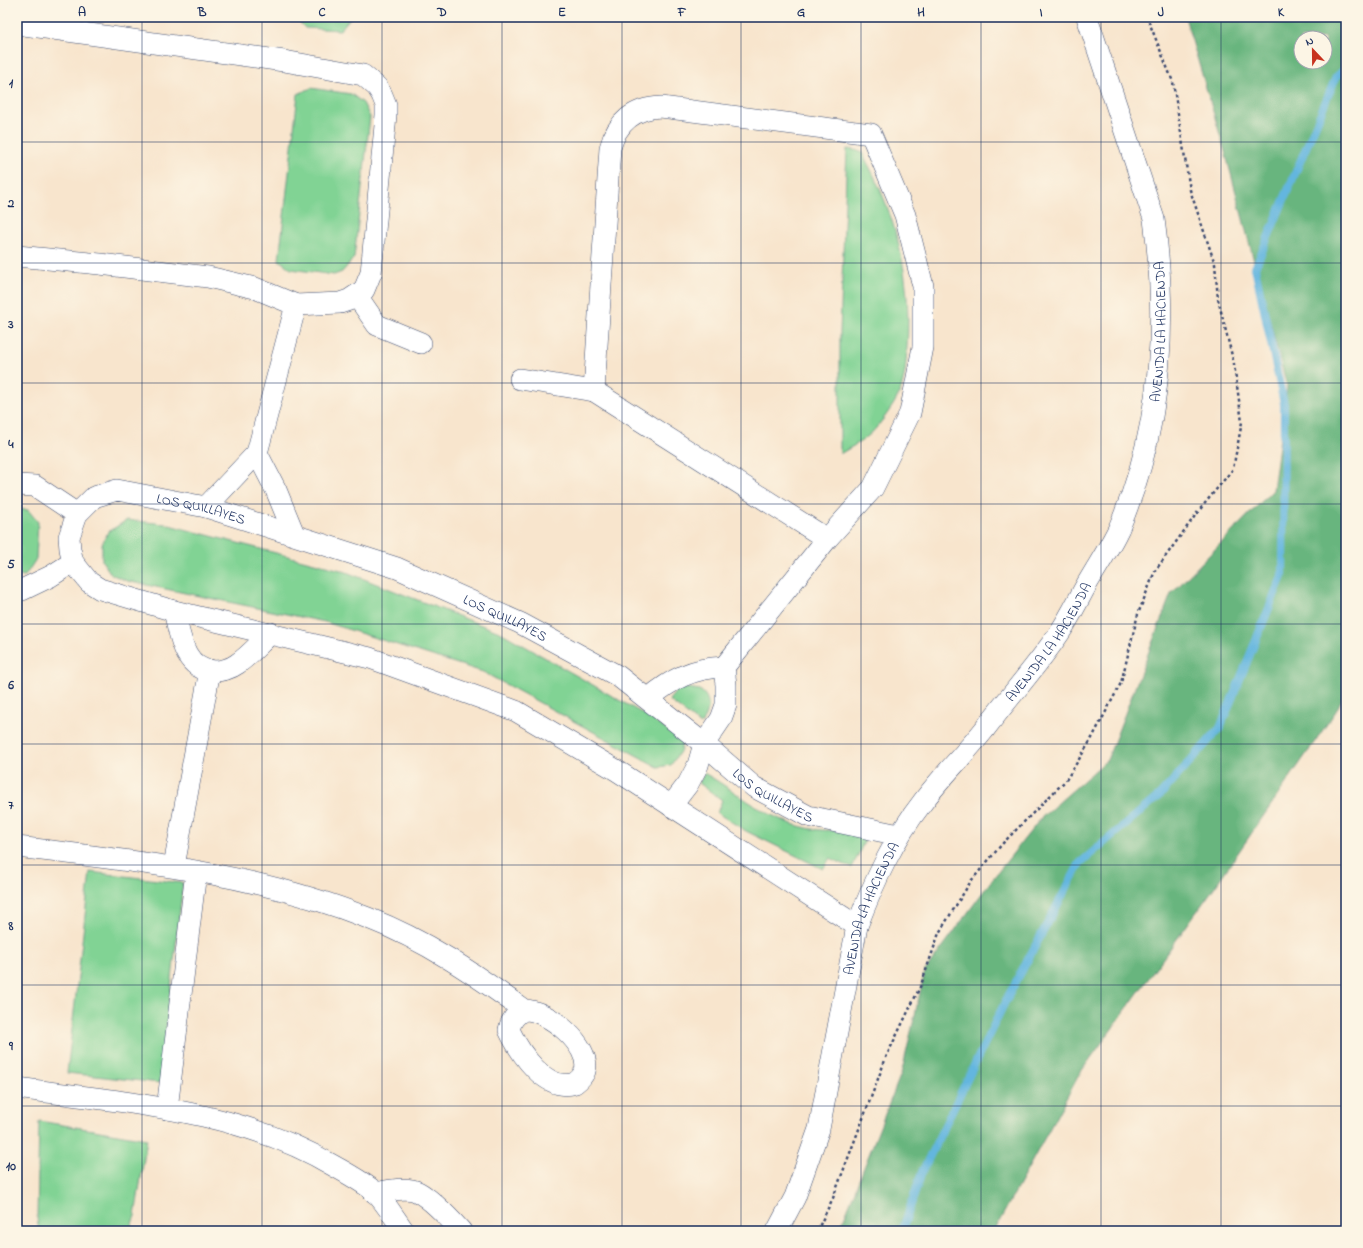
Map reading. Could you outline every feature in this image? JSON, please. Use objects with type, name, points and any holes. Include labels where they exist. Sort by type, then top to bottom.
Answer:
[{"type":"street","name":"AVENIDA LA HACIENDA","points":[[777,1231],[795,1197],[819,1129],[857,926],[869,894],[900,834],[920,804],[943,776],[969,749],[1060,632],[1118,529],[1133,489],[1145,447],[1154,405],[1162,319],[1158,252],[1154,219],[1088,17]]},
{"type":"street","points":[[17,24],[284,61],[363,75],[371,80],[382,95],[386,104],[371,273],[364,290],[357,296],[340,302],[296,304],[255,288],[208,277],[17,256]]},
{"type":"street","points":[[594,391],[610,148],[613,136],[619,126],[628,117],[643,109],[661,107],[871,134],[905,215],[923,286],[923,347],[910,412],[873,488],[827,539],[724,667],[726,705],[704,744],[698,766],[688,784],[671,806]]},
{"type":"street","points":[[357,296],[377,325],[421,343]]},
{"type":"street","points":[[206,507],[257,453],[296,304]]},
{"type":"street","points":[[520,379],[594,391],[827,539]]},
{"type":"street","points":[[257,453],[276,490],[294,534]]},
{"type":"street","points":[[17,485],[35,486],[77,514]]},
{"type":"street","name":"LOS QUILLAYES","points":[[857,926],[616,770],[516,712],[370,658],[271,633],[174,611],[100,589],[89,582],[80,573],[73,562],[69,537],[77,514],[94,497],[117,490],[206,507],[397,568],[520,623],[618,676],[704,744],[754,788],[808,816],[900,834]]},
{"type":"street","points":[[17,590],[22,590],[51,576],[73,562]]},
{"type":"street","points":[[174,611],[186,654],[193,662],[210,670],[228,669],[237,664],[271,633]]},
{"type":"street","points":[[648,699],[668,682],[693,671],[724,667]]},
{"type":"street","points":[[174,866],[210,670]]},
{"type":"street","points":[[17,847],[174,866],[196,872],[240,879],[284,889],[328,902],[370,918],[411,937],[450,959],[524,1010]]},
{"type":"street","points":[[167,1109],[196,872]]},
{"type":"street","points":[[17,1088],[167,1109],[234,1123],[268,1133],[325,1160],[375,1193],[404,1231]]},
{"type":"street","points":[[375,1193],[394,1189],[417,1191],[450,1219],[461,1231]]},
{"type":"green space","points":[[297,17],[351,17],[340,30],[305,28],[297,20]]},
{"type":"green space","points":[[1185,17],[1346,17],[1346,690],[1336,711],[1211,892],[1080,1073],[994,1231],[839,1231],[902,1071],[925,971],[991,881],[1041,818],[1107,760],[1171,594],[1273,490],[1287,386],[1226,155]]},
{"type":"green space","points":[[311,88],[351,94],[363,103],[370,117],[354,258],[342,272],[334,275],[291,269],[279,260],[298,94]]},
{"type":"green space","points":[[847,149],[861,151],[884,198],[899,246],[904,270],[908,321],[907,354],[904,374],[901,388],[896,400],[891,409],[871,433],[862,441],[840,454],[840,334]]},
{"type":"green space","points":[[17,509],[28,510],[38,522],[36,559],[25,576],[17,575]]},
{"type":"green space","points":[[127,520],[165,524],[341,570],[502,633],[647,716],[682,741],[681,750],[671,765],[658,767],[483,672],[325,622],[127,581],[111,574],[102,561],[102,544],[108,532]]},
{"type":"green space","points":[[688,688],[701,691],[707,699],[708,708],[706,717],[701,725],[669,700],[677,690]]},
{"type":"green space","points":[[704,773],[771,815],[795,825],[819,830],[845,830],[860,836],[865,840],[852,868],[830,858],[823,869],[746,831],[717,813],[722,800],[699,783]]},
{"type":"green space","points":[[90,872],[183,883],[160,1083],[67,1073]]},
{"type":"green space","points":[[39,1121],[147,1139],[135,1216],[129,1231],[39,1231],[37,1218]]},
{"type":"waterway","points":[[902,1231],[922,1172],[1005,1002],[1080,863],[1161,794],[1220,728],[1283,574],[1284,404],[1255,268],[1336,77],[1346,68]]}]
